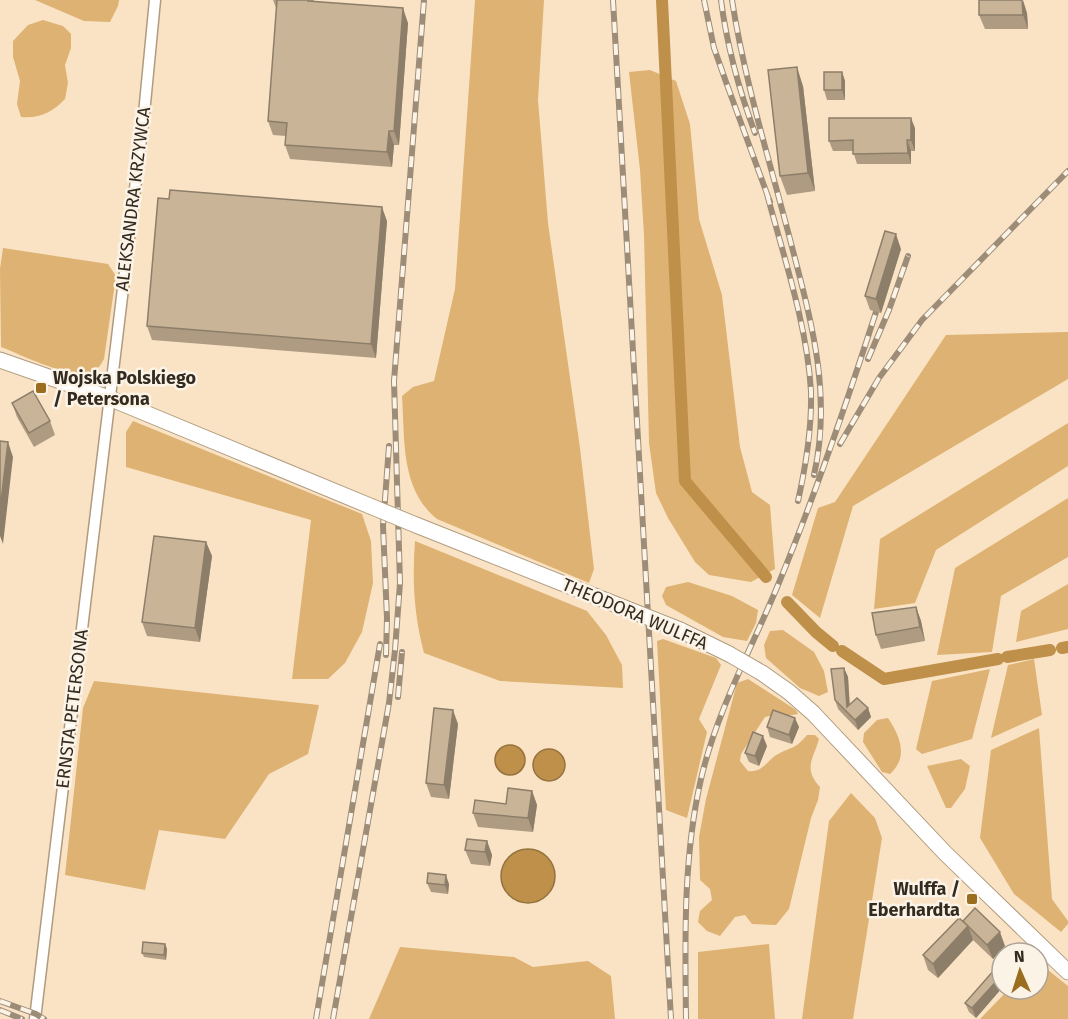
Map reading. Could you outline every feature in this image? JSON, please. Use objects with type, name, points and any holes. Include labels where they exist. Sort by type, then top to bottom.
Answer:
[{"type":"street","name":"ALEKSANDRA KRZYWCA","points":[[109,398],[144,114],[155,0]]},
{"type":"street","name":"THEODORA WULFFA","points":[[0,360],[109,398],[416,525],[680,630],[729,654],[762,673],[813,713],[945,853],[1068,972]]},
{"type":"street","name":"ERNSTA PETERSONA","points":[[35,1019],[109,398]]},
{"type":"shaded area","points":[[35,0],[119,0],[110,22],[84,21]]},
{"type":"shaded area","points":[[475,0],[544,0],[538,100],[548,223],[580,448],[594,569],[589,583],[437,519],[425,507],[410,478],[405,446],[402,396],[413,387],[434,381],[455,289]]},
{"type":"shaded area","points":[[43,20],[63,26],[71,34],[71,48],[65,65],[68,83],[65,99],[45,114],[21,117],[17,104],[20,81],[13,57],[13,41],[28,25]]},
{"type":"shaded area","points":[[650,70],[676,81],[690,124],[699,219],[722,295],[740,447],[752,492],[770,505],[775,569],[751,582],[709,575],[695,562],[668,518],[656,493],[649,443],[644,235],[640,170],[629,72]]},
{"type":"shaded area","points":[[3,248],[108,264],[116,276],[104,359],[95,371],[87,374],[68,372],[44,365],[1,347],[0,269]]},
{"type":"shaded area","points":[[1068,332],[1068,379],[853,506],[820,618],[792,595],[818,508],[835,502],[946,335]]},
{"type":"shaded area","points":[[133,421],[362,514],[371,541],[373,583],[362,632],[345,663],[328,679],[292,679],[311,520],[126,467],[126,432]]},
{"type":"shaded area","points":[[1068,423],[1068,466],[936,550],[915,603],[874,609],[880,539]]},
{"type":"shaded area","points":[[1068,498],[1068,557],[1001,596],[992,652],[937,655],[955,568]]},
{"type":"shaded area","points":[[415,541],[587,611],[606,635],[622,665],[623,688],[500,681],[424,653],[415,597]]},
{"type":"shaded area","points":[[688,582],[732,596],[758,610],[756,623],[747,641],[723,637],[666,605],[662,596],[666,587]]},
{"type":"shaded area","points":[[1068,584],[1068,629],[1016,642],[1021,611]]},
{"type":"shaded area","points":[[783,630],[814,652],[824,671],[828,692],[819,696],[800,688],[766,658],[764,645],[770,631]]},
{"type":"shaded area","points":[[663,639],[716,658],[721,665],[699,719],[707,732],[687,818],[666,810],[657,641]]},
{"type":"shaded area","points":[[1034,659],[1042,715],[991,738],[1008,665]]},
{"type":"shaded area","points":[[990,669],[972,739],[922,754],[916,749],[932,681]]},
{"type":"shaded area","points":[[748,679],[796,710],[798,714],[765,717],[741,754],[740,761],[748,771],[758,770],[776,756],[797,745],[807,735],[815,735],[819,739],[812,758],[811,769],[820,787],[789,909],[776,925],[752,924],[745,915],[735,917],[720,936],[707,931],[698,922],[700,911],[712,900],[710,889],[700,880],[699,837],[706,799],[737,683]]},
{"type":"shaded area","points":[[94,681],[319,705],[308,754],[269,774],[225,839],[159,830],[145,890],[65,875],[83,708]]},
{"type":"shaded area","points":[[888,718],[901,746],[899,761],[890,774],[882,772],[863,742],[864,733],[877,720]]},
{"type":"shaded area","points":[[1039,728],[1052,899],[1068,921],[1061,932],[1014,894],[980,838],[991,750]]},
{"type":"shaded area","points":[[510,745],[521,749],[525,760],[521,771],[510,775],[499,771],[495,760],[499,749]]},
{"type":"shaded area","points":[[549,749],[560,754],[565,765],[560,776],[549,781],[538,776],[533,765],[538,754]]},
{"type":"shaded area","points":[[961,759],[970,766],[965,789],[951,808],[946,808],[927,766]]},
{"type":"shaded area","points":[[851,793],[875,818],[882,838],[853,1019],[802,1019],[829,821]]},
{"type":"shaded area","points":[[528,849],[538,851],[547,857],[553,866],[555,876],[553,886],[547,895],[538,901],[528,903],[518,901],[509,895],[503,886],[501,876],[503,866],[509,857],[518,851]]},
{"type":"shaded area","points":[[769,944],[775,1019],[698,1019],[698,952]]},
{"type":"shaded area","points":[[400,947],[514,957],[533,967],[588,961],[611,976],[615,1019],[369,1019]]},
{"type":"shaded area","points":[[1050,972],[1068,986],[1068,1019],[980,1019],[997,1001],[1050,1001]]},
{"type":"building","points":[[277,0],[308,0],[403,8],[394,131],[389,131],[387,152],[285,145],[287,123],[268,121]]},
{"type":"building","points":[[979,0],[1022,0],[1023,15],[979,15]]},
{"type":"building","points":[[797,67],[808,173],[780,176],[768,70]]},
{"type":"building","points":[[824,72],[842,72],[842,90],[824,90]]},
{"type":"building","points":[[829,118],[911,118],[911,140],[907,140],[908,153],[853,154],[853,140],[829,141]]},
{"type":"building","points":[[170,190],[382,207],[371,344],[147,326],[158,198],[169,199]]},
{"type":"building","points":[[885,231],[896,234],[876,299],[865,296]]},
{"type":"building","points":[[33,391],[50,421],[29,433],[12,403]]},
{"type":"building","points":[[0,441],[8,442],[0,510]]},
{"type":"building","points":[[154,536],[206,542],[195,628],[142,622]]},
{"type":"building","points":[[916,607],[920,627],[876,635],[872,613]]},
{"type":"building","points":[[844,668],[847,707],[857,698],[868,708],[855,720],[835,700],[831,669]]},
{"type":"building","points":[[434,708],[453,710],[444,785],[426,783]]},
{"type":"building","points":[[773,710],[795,718],[789,735],[767,727]]},
{"type":"building","points":[[753,732],[763,736],[755,756],[745,753]]},
{"type":"building","points":[[508,788],[532,791],[528,818],[473,813],[475,800],[506,804]]},
{"type":"building","points":[[467,839],[487,841],[485,852],[465,850]]},
{"type":"building","points":[[428,873],[446,875],[445,885],[427,883]]},
{"type":"building","points":[[975,908],[1000,932],[987,945],[963,921]]},
{"type":"building","points":[[959,918],[968,926],[933,964],[923,955]]},
{"type":"building","points":[[143,942],[165,944],[164,955],[142,953]]},
{"type":"building","points":[[990,975],[990,988],[972,1008],[965,1003]]},
{"type":"waterway","points":[[662,0],[685,481],[766,577]]},
{"type":"waterway","points":[[787,602],[833,646]]},
{"type":"waterway","points":[[1062,648],[1068,647]]},
{"type":"waterway","points":[[1007,657],[1050,650]]},
{"type":"waterway","points":[[842,651],[884,679],[998,659]]},
{"type":"railway","points":[[333,1019],[389,703],[395,650],[400,583],[394,381],[424,0]]},
{"type":"railway","points":[[613,0],[671,1019]]},
{"type":"railway","points":[[704,0],[714,48],[770,202]]},
{"type":"railway","points":[[721,0],[734,68],[755,133]]},
{"type":"railway","points":[[732,0],[751,93],[799,276],[817,360],[821,416],[814,475]]},
{"type":"railway","points":[[840,444],[879,378],[922,320],[1068,171]]},
{"type":"railway","points":[[767,194],[794,292],[809,366],[811,391],[809,433],[798,501]]},
{"type":"railway","points":[[868,359],[889,310],[908,256]]},
{"type":"railway","points":[[686,1019],[688,869],[701,779],[725,704],[805,518],[876,312]]},
{"type":"railway","points":[[386,655],[387,618],[383,526],[389,446]]},
{"type":"railway","points":[[316,1019],[380,644]]},
{"type":"railway","points":[[398,697],[402,652]]},
{"type":"railway","points":[[0,1001],[44,1019]]},
{"type":"railway","points":[[0,1010],[22,1019]]},
{"type":"place","name":"Wojska Polskiego / Petersona","points":[[41,388]]},
{"type":"place","name":"Wulffa / Eberhardta","points":[[972,899]]}]
